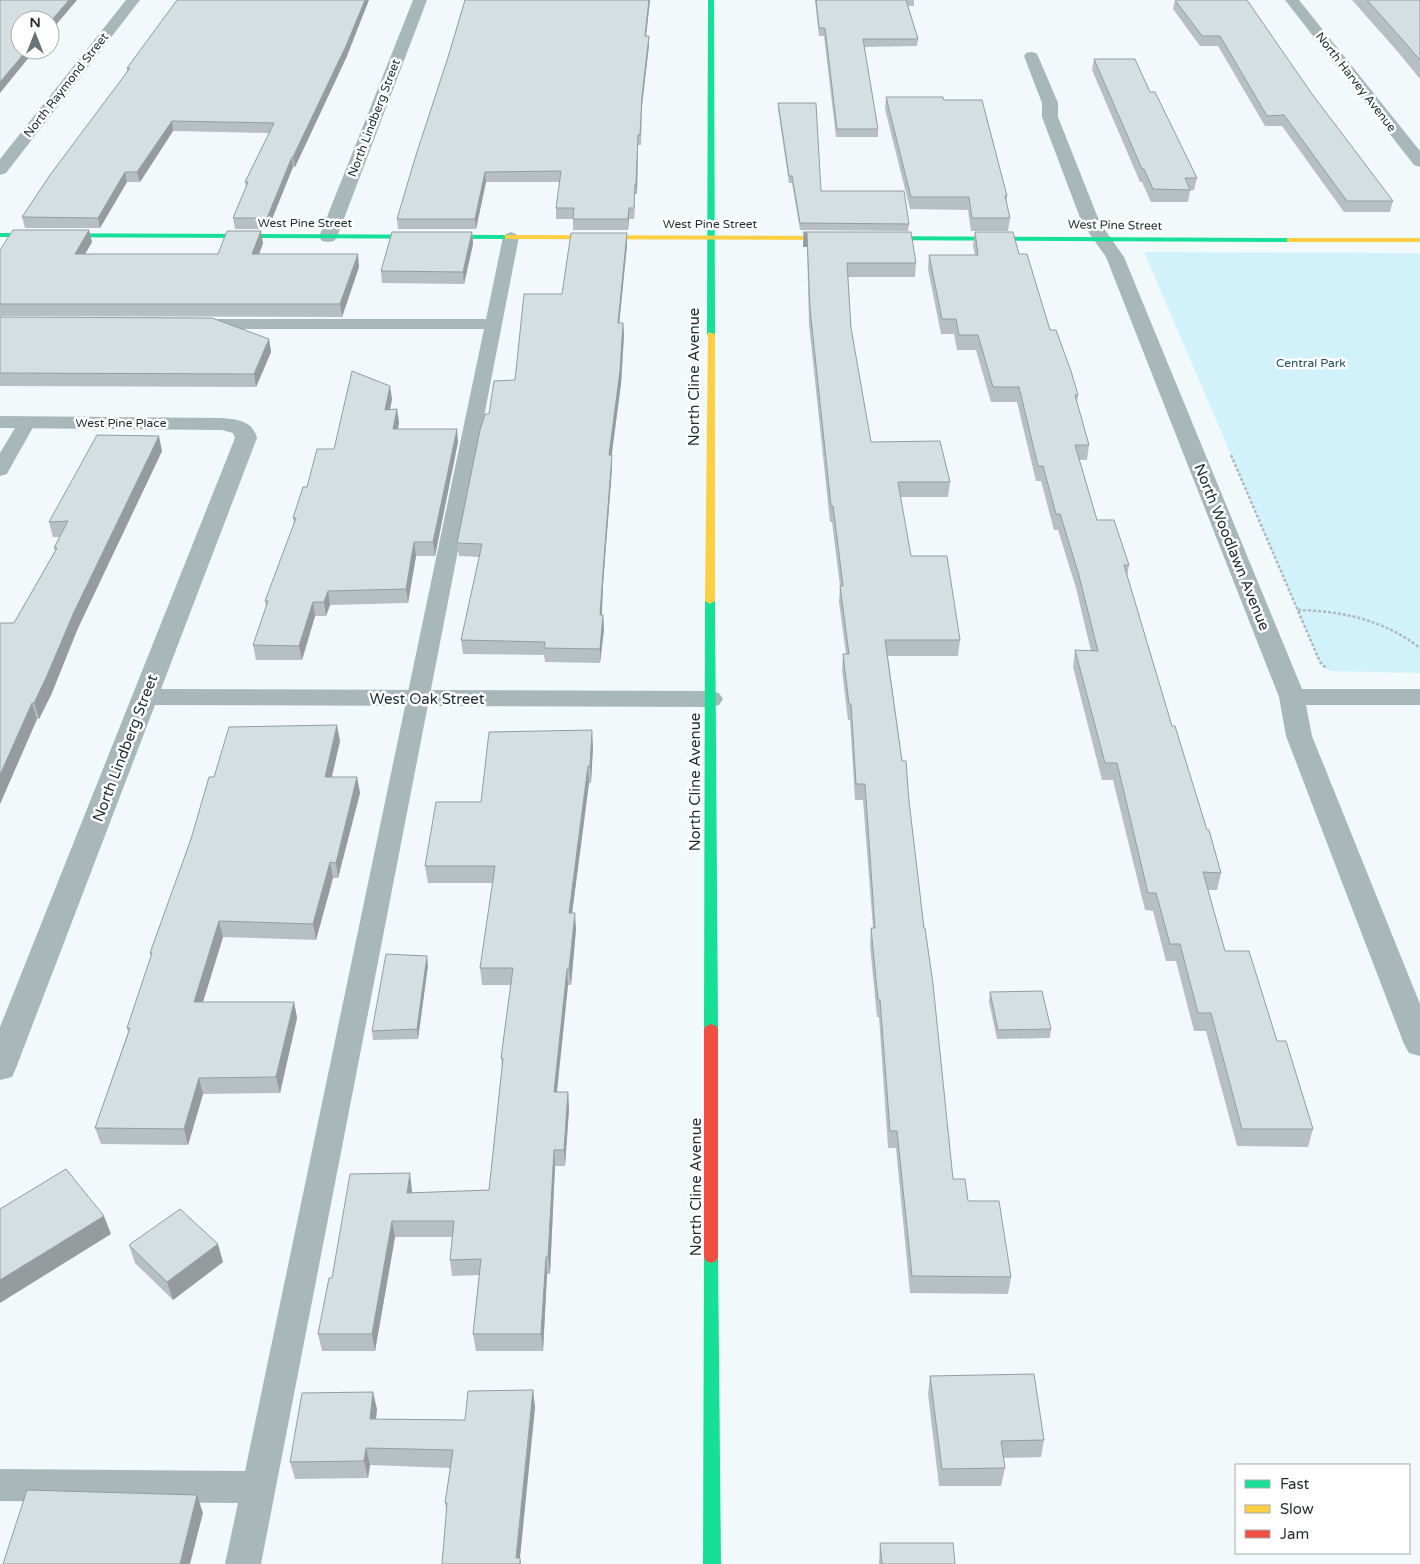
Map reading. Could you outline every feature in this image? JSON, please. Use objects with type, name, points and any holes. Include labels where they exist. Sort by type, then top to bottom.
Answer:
[{"type":"street","name":"North Raymond Street","points":[[0,170],[133,0]]},
{"type":"street","name":"North Lindberg Street","points":[[328,237],[420,0]]},
{"type":"street","name":"North Cline Avenue","points":[[711,0],[709,238],[712,1564]]},
{"type":"street","name":"North Harvey Avenue","points":[[1292,0],[1418,160]]},
{"type":"street","name":"North Woodlawn Avenue","points":[[1031,56],[1050,102],[1050,117],[1092,223],[1115,257],[1292,697],[1299,736],[1420,1044]]},
{"type":"street","name":"West Pine Street","points":[[0,236],[1420,240]]},
{"type":"street","name":"West Pine Place","points":[[0,422],[207,423],[235,425],[242,428]]},
{"type":"street","name":"North Lindberg Street","points":[[0,1068],[245,443],[245,432],[242,428]]},
{"type":"street","name":"West Oak Street","points":[[145,697],[710,699]]},
{"type":"street","points":[[1292,697],[1420,697]]},
{"type":"lane","points":[[243,1564],[511,238]]},
{"type":"lane","points":[[178,324],[494,324]]},
{"type":"lane","points":[[0,470],[27,422]]},
{"type":"lane","points":[[0,1485],[259,1487]]},
{"type":"path","points":[[1230,454],[1320,662],[1329,671]]},
{"type":"path","points":[[1298,610],[1318,610],[1353,615],[1389,628],[1420,648]]},
{"type":"green space","name":"Central Park","points":[[1144,252],[1420,253],[1420,673],[1329,671],[1320,662]]},
{"type":"building","points":[[0,0],[69,0],[60,10],[10,10],[10,60],[19,60],[0,82]]},
{"type":"building","points":[[177,0],[365,0],[346,46],[292,157],[267,218],[233,218],[248,182],[245,182],[274,123],[172,121],[137,172],[125,172],[98,218],[22,217],[50,175],[130,68],[127,68]]},
{"type":"building","points":[[465,0],[649,0],[645,36],[649,36],[642,96],[640,135],[638,135],[634,208],[629,208],[628,219],[573,219],[574,208],[556,208],[561,171],[485,172],[475,219],[397,219]]},
{"type":"building","points":[[816,0],[906,0],[918,39],[863,39],[878,129],[837,129],[825,28],[819,28]]},
{"type":"building","points":[[1175,0],[1247,0],[1312,94],[1393,201],[1347,201],[1284,115],[1267,116],[1220,36],[1202,36]]},
{"type":"building","points":[[1367,0],[1420,0],[1420,60],[1401,38]]},
{"type":"building","points":[[1094,59],[1135,59],[1150,92],[1155,92],[1197,178],[1185,178],[1190,190],[1153,189],[1144,169],[1142,169]]},
{"type":"building","points":[[886,97],[943,97],[944,100],[982,100],[1007,196],[1005,196],[1010,218],[972,218],[969,197],[911,197]]},
{"type":"building","points":[[778,103],[816,103],[821,191],[904,191],[909,224],[800,223],[792,176],[789,176]]},
{"type":"building","points":[[13,230],[89,230],[75,254],[218,254],[227,231],[261,231],[252,254],[358,254],[340,304],[0,304],[0,250]]},
{"type":"building","points":[[392,232],[472,232],[463,272],[381,271]]},
{"type":"building","points":[[803,232],[911,232],[916,263],[847,263],[851,328],[871,442],[940,441],[950,482],[898,482],[911,556],[947,556],[960,640],[885,640],[902,761],[906,761],[924,928],[933,984],[953,1179],[965,1179],[968,1201],[999,1201],[1011,1277],[912,1276],[897,1131],[890,1131],[880,1000],[878,1000],[871,928],[875,928],[865,784],[856,784],[851,704],[849,704],[843,654],[849,654],[840,586],[843,586],[833,506],[831,506],[810,309],[807,233]]},
{"type":"building","points":[[975,232],[1013,232],[1019,254],[1027,254],[1050,330],[1056,330],[1078,395],[1075,395],[1089,445],[1075,445],[1097,520],[1114,520],[1129,565],[1124,565],[1172,726],[1175,726],[1221,873],[1203,872],[1225,951],[1249,951],[1277,1041],[1286,1041],[1313,1129],[1242,1129],[1211,1013],[1198,1013],[1180,944],[1170,944],[1156,893],[1148,893],[1117,763],[1105,763],[1075,650],[1098,651],[1078,572],[1060,514],[1056,514],[1043,466],[1038,466],[1019,387],[993,387],[978,335],[959,335],[956,319],[942,319],[929,255],[978,255]]},
{"type":"building","points":[[571,233],[627,233],[618,323],[623,323],[620,371],[609,455],[612,455],[600,615],[603,615],[600,649],[544,648],[545,642],[461,640],[482,544],[457,543],[480,430],[485,414],[489,414],[494,381],[515,380],[524,294],[562,294]]},
{"type":"building","points":[[0,317],[212,318],[269,339],[254,374],[0,373]]},
{"type":"building","points":[[352,371],[390,386],[385,410],[397,409],[393,429],[457,429],[433,542],[414,542],[406,589],[328,591],[324,602],[313,602],[299,646],[253,645],[268,601],[265,601],[296,518],[293,518],[303,487],[307,487],[317,449],[334,449]]},
{"type":"building","points":[[97,435],[159,436],[74,612],[46,678],[34,703],[32,703],[0,775],[0,623],[14,623],[57,548],[54,548],[68,521],[49,522]]},
{"type":"building","points":[[337,725],[325,777],[357,777],[336,863],[330,862],[313,924],[219,921],[194,1002],[294,1002],[276,1077],[199,1078],[184,1129],[95,1128],[130,1028],[127,1028],[152,953],[150,953],[191,839],[209,777],[214,777],[229,727]]},
{"type":"building","points":[[592,730],[590,766],[588,766],[569,913],[575,913],[554,1092],[568,1092],[564,1150],[554,1150],[548,1257],[546,1257],[541,1334],[473,1334],[481,1259],[450,1260],[454,1221],[392,1221],[372,1334],[318,1334],[329,1278],[332,1278],[350,1174],[410,1173],[407,1193],[489,1190],[503,1058],[501,1058],[513,968],[480,968],[495,866],[425,866],[436,802],[481,802],[489,732]]},
{"type":"building","points":[[386,954],[427,956],[417,1029],[372,1031]]},
{"type":"building","points":[[1042,991],[1051,1029],[998,1030],[990,992]]},
{"type":"building","points":[[66,1169],[104,1216],[0,1280],[0,1209]]},
{"type":"building","points":[[180,1209],[218,1244],[167,1282],[129,1245]]},
{"type":"building","points":[[1034,1374],[1044,1440],[1001,1441],[1005,1468],[942,1469],[930,1376]]},
{"type":"building","points":[[533,1390],[516,1558],[520,1558],[520,1564],[442,1564],[447,1503],[445,1503],[453,1450],[366,1448],[364,1461],[290,1462],[302,1393],[373,1392],[370,1419],[465,1420],[468,1391]]},
{"type":"building","points":[[27,1490],[197,1495],[180,1564],[3,1564]]},
{"type":"building","points":[[880,1543],[953,1543],[955,1564],[882,1564]]},
{"type":"traffic: fast","points":[[711,0],[711,334]]},
{"type":"traffic: fast","points":[[0,235],[508,237]]},
{"type":"traffic: fast","points":[[851,238],[1290,240]]},
{"type":"traffic: fast","points":[[710,601],[711,1029]]},
{"type":"traffic: fast","points":[[711,1257],[712,1564]]},
{"type":"traffic: slow","points":[[508,237],[851,238]]},
{"type":"traffic: slow","points":[[1290,240],[1420,240]]},
{"type":"traffic: slow","points":[[710,601],[711,334]]},
{"type":"traffic: jam","points":[[711,1029],[711,1257]]}]
